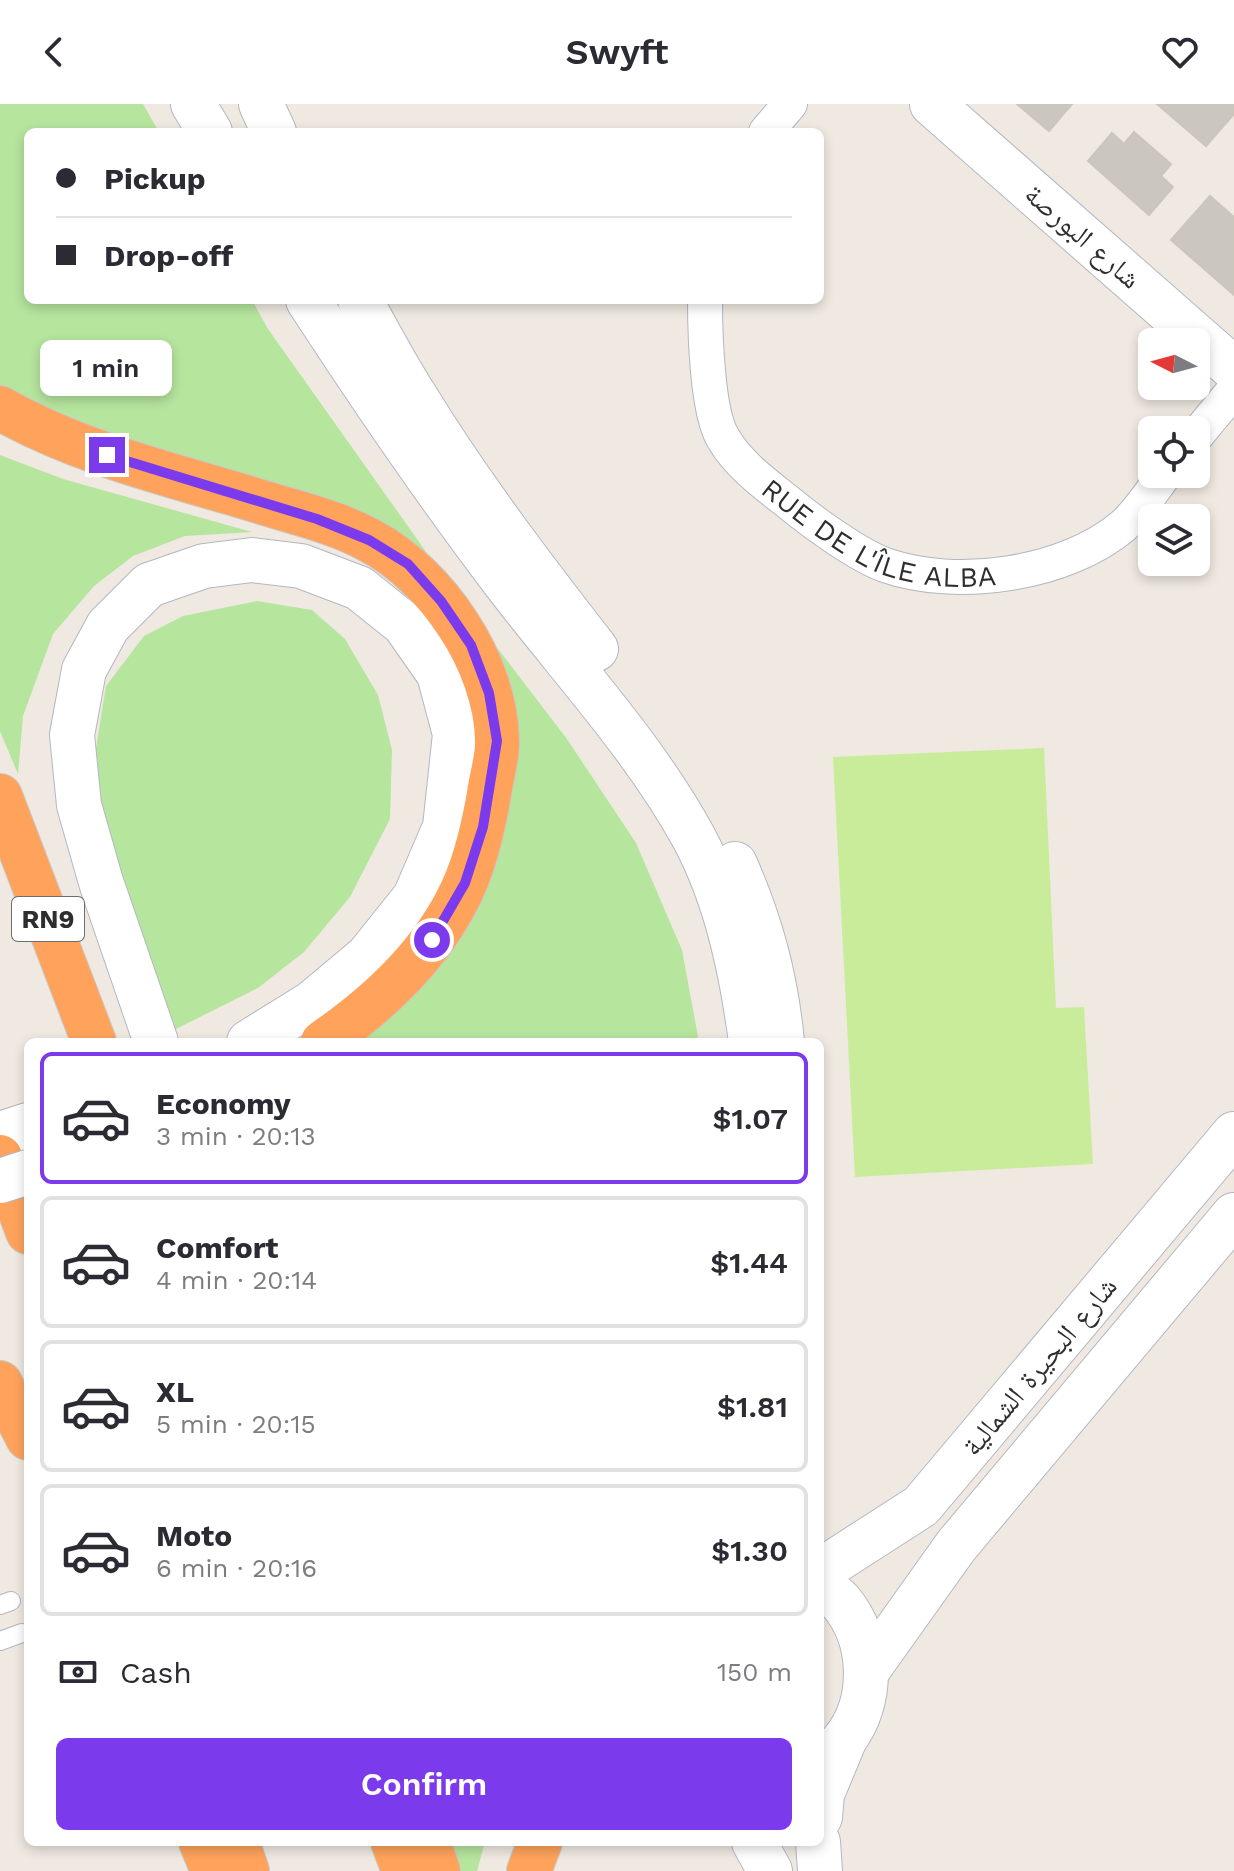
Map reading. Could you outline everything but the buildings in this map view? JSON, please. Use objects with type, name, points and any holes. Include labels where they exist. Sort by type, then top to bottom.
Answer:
[{"type":"highway","points":[[0,408],[80,446],[317,519],[369,540],[408,564],[441,601],[471,645],[489,693],[476,737],[483,827],[465,883],[432,940],[396,981],[328,1038]]},
{"type":"highway","name":"RN9","points":[[0,796],[92,1038]]},
{"type":"highway","points":[[0,1157],[24,1221]]},
{"type":"highway","points":[[0,1383],[24,1430]]},
{"type":"highway","points":[[203,1846],[213,1871]]},
{"type":"highway","points":[[238,1846],[247,1871]]},
{"type":"highway","points":[[395,1846],[404,1871]]},
{"type":"highway","points":[[429,1846],[438,1871]]},
{"type":"highway","points":[[529,1871],[538,1846]]},
{"type":"main road","points":[[193,104],[208,128]]},
{"type":"main road","points":[[261,104],[272,128]]},
{"type":"main road","name":"شارع البورصة","points":[[932,104],[1234,369]]},
{"type":"main road","points":[[311,304],[381,414],[524,608],[626,733],[695,840],[719,897],[734,950],[750,1038]]},
{"type":"main road","points":[[362,304],[414,395],[471,480],[542,580],[666,740],[719,827],[764,938],[782,1038]]},
{"type":"main road","points":[[155,1038],[101,882],[79,805],[72,735],[84,670],[108,626],[149,585],[204,566],[252,560],[301,566],[359,588],[404,624],[439,674],[476,737],[445,827],[415,897],[367,957],[312,1003],[255,1038]]},
{"type":"main road","points":[[0,1134],[24,1126]]},
{"type":"main road","name":"شارع البحيرة الشمالية","points":[[824,1568],[921,1506],[1234,1134]]},
{"type":"main road","points":[[0,1181],[24,1173]]},
{"type":"main road","name":"شارع البحيرة الشمالية","points":[[867,1671],[956,1546],[1234,1215]]},
{"type":"main road","points":[[824,1588],[840,1601],[860,1634],[867,1671],[861,1708],[832,1752],[824,1786]]},
{"type":"main road","points":[[756,1846],[770,1871]]},
{"type":"main road","points":[[818,1846],[820,1871]]},
{"type":"street","points":[[769,128],[790,104]]},
{"type":"street","name":"RUE DE L'ÎLE ALBA","points":[[705,304],[711,396],[722,437],[752,473],[817,525],[884,565],[932,575],[994,576],[1041,568],[1084,553],[1124,525],[1154,488]]},
{"type":"street","points":[[1210,419],[1234,390]]},
{"type":"lane","points":[[0,1641],[22,1633]]},
{"type":"green space","points":[[0,104],[143,104],[157,128],[24,128],[24,304],[254,304],[268,329],[456,594],[567,739],[636,843],[682,950],[698,1038],[337,1038],[478,857],[401,551],[71,425],[0,389]]},
{"type":"green space","points":[[0,455],[63,479],[252,532],[185,536],[133,556],[94,586],[53,634],[23,716],[18,774],[0,731]]},
{"type":"green space","points":[[257,601],[312,610],[345,639],[378,695],[392,750],[390,819],[350,897],[304,952],[258,988],[174,1030],[109,845],[93,767],[106,686],[144,636],[183,616]]},
{"type":"green space","points":[[1044,748],[1056,1008],[1084,1007],[1093,1164],[855,1177],[833,757]]},
{"type":"green space","points":[[422,1846],[484,1846],[477,1871],[430,1871]]},
{"type":"route","points":[[107,455],[317,519],[369,540],[408,564],[441,601],[471,645],[489,693],[497,741],[483,827],[465,883],[432,940]]}]
